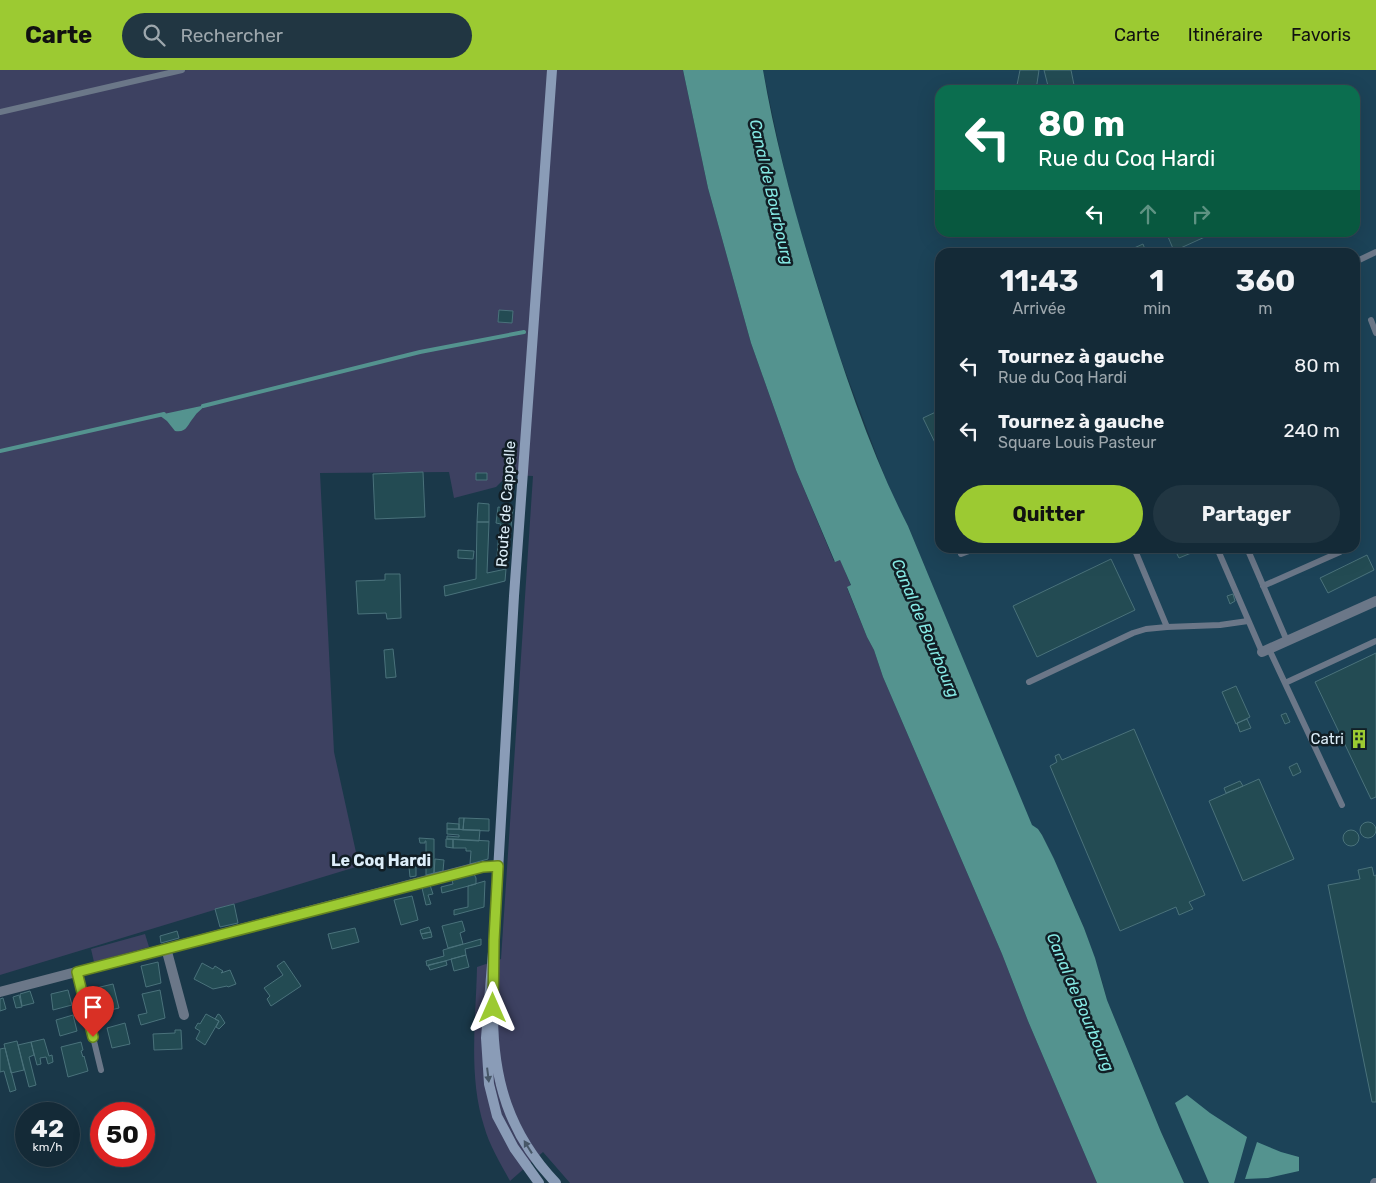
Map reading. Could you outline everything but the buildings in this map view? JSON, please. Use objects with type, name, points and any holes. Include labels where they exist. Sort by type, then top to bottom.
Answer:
[{"type":"main road","name":"Route de Cappelle","points":[[536,1182],[506,1135],[494,1106],[488,1076],[486,1044],[514,596],[552,70]]},
{"type":"main road","name":"Route de Cappelle","points":[[494,940],[494,1049],[498,1078],[507,1106],[521,1135],[546,1172],[556,1183]]},
{"type":"main road","points":[[536,1182],[546,1172]]},
{"type":"street","points":[[1265,650],[1376,601]]},
{"type":"street","points":[[0,992],[473,868],[498,866]]},
{"type":"street","points":[[166,948],[184,1015]]},
{"type":"lane","points":[[0,112],[182,70]]},
{"type":"lane","points":[[1360,260],[1376,252]]},
{"type":"lane","points":[[1370,320],[1376,333]]},
{"type":"lane","points":[[1136,553],[1167,627]]},
{"type":"lane","points":[[1219,553],[1248,621],[1285,683],[1342,805]]},
{"type":"lane","points":[[1249,553],[1287,641]]},
{"type":"lane","points":[[1263,586],[1338,553]]},
{"type":"lane","points":[[1029,682],[1133,633],[1146,629],[1220,625],[1248,621]]},
{"type":"lane","points":[[1285,683],[1376,641]]},
{"type":"lane","points":[[77,972],[101,1070]]},
{"type":"shaded area","points":[[0,70],[683,70],[708,188],[751,343],[796,470],[834,561],[840,559],[851,586],[847,588],[874,650],[883,677],[1002,954],[1028,1021],[1097,1183],[570,1183],[543,1152],[510,1181],[484,1126],[476,1087],[474,1047],[477,967],[501,959],[533,476],[508,475],[496,487],[454,498],[449,472],[320,473],[334,752],[359,866],[0,975]]},
{"type":"shaded area","points":[[763,70],[1376,70],[1376,1183],[1184,1183],[1107,1000],[1084,928],[1042,835],[1038,829],[1032,826],[908,526],[891,493],[837,349],[796,216]]},
{"type":"shaded area","points":[[145,934],[149,947],[94,962],[91,949]]},
{"type":"water","name":"Canal de Bourbourg","points":[[683,70],[763,70],[774,127],[811,267],[870,442],[908,526],[1032,825],[1042,835],[1084,928],[1107,1000],[1184,1183],[1097,1183],[1028,1021],[1002,954],[883,677],[874,650],[847,587],[851,585],[840,560],[835,562],[796,470],[751,343],[708,188]]},
{"type":"water","points":[[206,405],[182,431],[175,431],[159,415]]},
{"type":"water","points":[[1187,1095],[1210,1113],[1247,1137],[1234,1183],[1209,1183],[1175,1103]]},
{"type":"water","points":[[1257,1142],[1299,1157],[1299,1171],[1268,1178],[1245,1179]]},
{"type":"waterway","points":[[203,406],[420,352],[524,332]]},
{"type":"waterway","points":[[0,451],[164,414]]},
{"type":"place","name":"Catri","points":[[1359,739]]},
{"type":"district","name":"Le Coq Hardi","points":[[381,860]]},
{"type":"route","points":[[93,1037],[77,972],[473,868],[498,866],[493,1008]]}]
